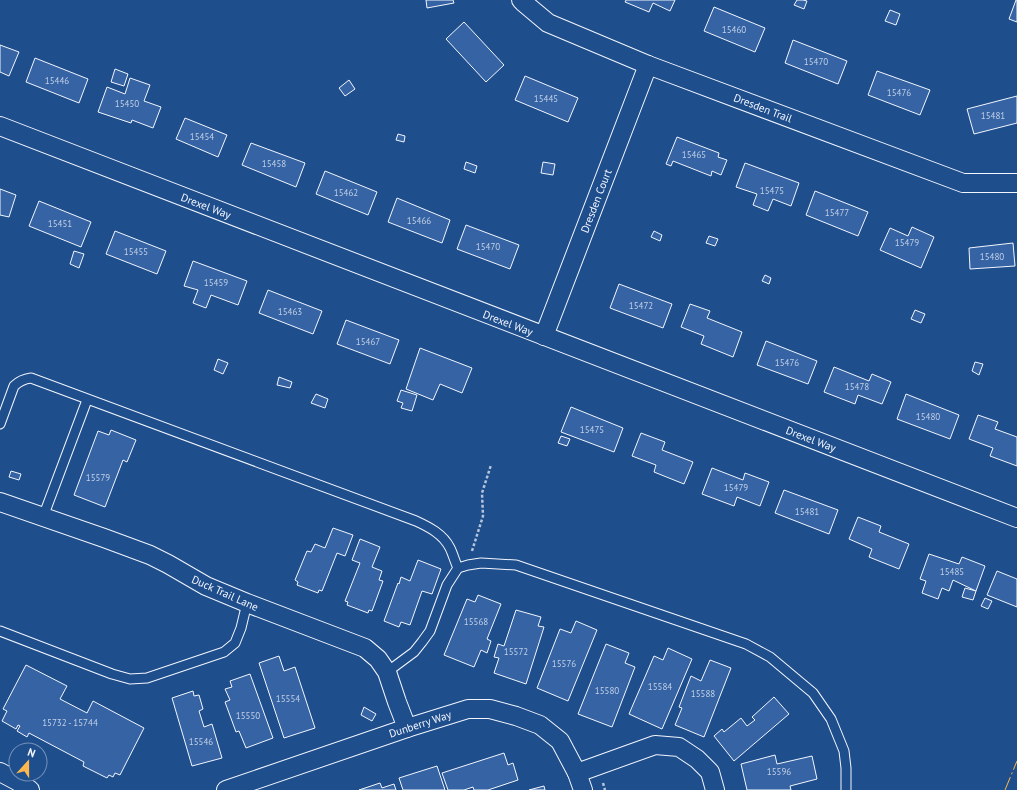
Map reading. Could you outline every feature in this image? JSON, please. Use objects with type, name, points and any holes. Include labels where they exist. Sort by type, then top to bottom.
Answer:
[{"type":"street","name":"Dresden Trail","points":[[521,0],[548,23],[648,65],[963,183],[1017,183]]},
{"type":"street","name":"Dresden Court","points":[[544,336],[648,65]]},
{"type":"street","name":"Drexel Way","points":[[0,126],[1017,518]]},
{"type":"street","name":"Duck Trail Lane","points":[[0,502],[150,555],[206,586],[247,604],[365,648],[378,658],[387,672],[407,728]]},
{"type":"street","name":"Dunberry Way","points":[[226,790],[468,708],[490,709],[516,716],[540,725],[560,741],[578,773],[583,790]]},
{"type":"street","points":[[578,773],[655,745],[679,747],[697,758],[710,772],[715,790]]},
{"type":"street","points":[[0,772],[30,790]]},
{"type":"lane","points":[[0,424],[14,386],[24,379],[31,378],[429,527],[440,535],[449,547],[458,568]]},
{"type":"lane","points":[[43,517],[87,400]]},
{"type":"lane","points":[[387,672],[414,652],[430,631],[447,585],[458,568],[481,563],[516,565],[746,644],[770,657],[813,693],[831,719],[844,751],[846,790]]},
{"type":"lane","points":[[0,631],[112,674],[130,679],[147,678],[224,652],[234,643],[241,628],[247,604]]},
{"type":"path","points":[[468,565],[483,516],[482,493],[491,465]]},
{"type":"building","points":[[426,0],[453,0],[454,3],[427,8]]},
{"type":"building","points":[[626,0],[675,0],[670,11],[653,3],[649,12],[625,2]]},
{"type":"building","points":[[797,0],[807,1],[804,9],[794,5]]},
{"type":"building","points":[[1017,0],[1017,22],[1009,19]]},
{"type":"building","points":[[714,7],[765,28],[755,52],[704,31]]},
{"type":"building","points":[[890,10],[900,14],[896,25],[885,21]]},
{"type":"building","points":[[464,22],[504,65],[486,82],[446,39]]},
{"type":"building","points":[[793,40],[847,61],[838,84],[785,63]]},
{"type":"building","points":[[0,45],[19,52],[9,76],[0,72]]},
{"type":"building","points":[[35,58],[88,79],[79,103],[26,82]]},
{"type":"building","points":[[115,69],[128,74],[124,86],[111,82]]},
{"type":"building","points":[[877,71],[930,90],[920,115],[868,95]]},
{"type":"building","points":[[525,76],[578,98],[568,122],[515,100]]},
{"type":"building","points":[[130,78],[150,85],[144,101],[161,107],[153,128],[132,120],[131,123],[98,112],[107,87],[125,94]]},
{"type":"building","points":[[349,80],[355,89],[345,96],[339,88]]},
{"type":"building","points":[[1017,96],[1017,123],[974,134],[967,109]]},
{"type":"building","points":[[185,118],[227,135],[218,157],[176,139]]},
{"type":"building","points":[[398,134],[405,136],[404,142],[396,140]]},
{"type":"building","points":[[677,137],[719,153],[718,157],[727,160],[721,175],[712,171],[711,176],[673,161],[671,166],[666,164]]},
{"type":"building","points":[[251,143],[305,163],[296,187],[242,165]]},
{"type":"building","points":[[466,162],[477,166],[475,173],[464,169]]},
{"type":"building","points":[[543,162],[555,164],[553,175],[541,173]]},
{"type":"building","points":[[745,163],[799,183],[791,206],[773,199],[768,211],[753,205],[757,194],[736,187]]},
{"type":"building","points":[[325,171],[377,192],[368,215],[316,194]]},
{"type":"building","points":[[0,189],[16,195],[9,217],[0,215]]},
{"type":"building","points":[[815,191],[868,212],[858,236],[806,215]]},
{"type":"building","points":[[397,198],[450,220],[442,243],[388,222]]},
{"type":"building","points":[[39,201],[91,222],[81,247],[29,226]]},
{"type":"building","points":[[466,225],[519,245],[510,269],[457,249]]},
{"type":"building","points":[[912,227],[934,237],[921,268],[880,250],[890,228],[908,236]]},
{"type":"building","points":[[115,231],[166,251],[157,274],[106,254]]},
{"type":"building","points":[[654,231],[662,235],[660,241],[651,237]]},
{"type":"building","points":[[709,236],[718,239],[715,246],[706,243]]},
{"type":"building","points":[[1013,243],[1015,266],[970,269],[969,248]]},
{"type":"building","points":[[74,251],[84,254],[79,268],[70,264]]},
{"type":"building","points":[[193,261],[247,281],[238,305],[211,295],[206,308],[193,303],[198,290],[184,286]]},
{"type":"building","points":[[765,275],[771,278],[769,284],[762,281]]},
{"type":"building","points":[[619,284],[672,304],[663,328],[610,308]]},
{"type":"building","points":[[268,290],[322,311],[313,334],[259,313]]},
{"type":"building","points":[[690,304],[710,311],[707,318],[742,332],[733,357],[701,344],[704,336],[681,327]]},
{"type":"building","points":[[915,310],[925,314],[921,323],[911,319]]},
{"type":"building","points":[[346,320],[399,340],[390,364],[337,344]]},
{"type":"building","points":[[766,341],[817,361],[808,384],[757,365]]},
{"type":"building","points":[[420,348],[472,368],[462,393],[440,384],[433,400],[406,389]]},
{"type":"building","points":[[218,359],[228,363],[223,374],[214,370]]},
{"type":"building","points":[[975,362],[983,364],[979,375],[972,371]]},
{"type":"building","points":[[834,367],[869,381],[872,374],[891,382],[882,404],[858,395],[855,404],[824,392]]},
{"type":"building","points":[[279,377],[292,382],[290,388],[277,385]]},
{"type":"building","points":[[401,390],[417,395],[412,411],[401,408],[403,403],[397,401]]},
{"type":"building","points":[[316,394],[328,399],[325,408],[311,403]]},
{"type":"building","points":[[906,394],[959,415],[950,439],[897,419]]},
{"type":"building","points":[[571,407],[623,428],[614,452],[561,432]]},
{"type":"building","points":[[978,415],[998,422],[995,429],[1017,437],[1017,466],[990,456],[993,448],[969,439]]},
{"type":"building","points":[[111,430],[136,440],[127,462],[123,460],[105,507],[74,495],[98,431],[109,435]]},
{"type":"building","points":[[641,433],[665,442],[662,450],[693,462],[684,484],[654,472],[656,465],[632,456]]},
{"type":"building","points":[[561,436],[570,439],[567,446],[558,443]]},
{"type":"building","points":[[712,468],[743,480],[745,473],[769,482],[760,506],[737,497],[734,506],[702,494]]},
{"type":"building","points":[[11,471],[21,474],[19,480],[9,477]]},
{"type":"building","points":[[784,490],[838,510],[829,534],[775,513]]},
{"type":"building","points":[[858,517],[881,526],[879,532],[909,544],[899,569],[869,557],[872,549],[849,539]]},
{"type":"building","points":[[333,528],[353,535],[345,556],[337,553],[322,591],[319,590],[318,593],[297,585],[298,582],[295,580],[307,551],[311,552],[315,544],[325,548]]},
{"type":"building","points":[[360,539],[380,547],[372,567],[382,571],[379,580],[383,581],[372,611],[369,610],[368,613],[347,605],[348,602],[345,601],[360,563],[352,560]]},
{"type":"building","points":[[929,554],[959,564],[962,557],[985,566],[976,591],[953,580],[949,591],[942,588],[938,599],[922,593],[926,581],[920,579]]},
{"type":"building","points":[[418,560],[441,569],[432,594],[422,591],[410,625],[401,622],[399,627],[384,621],[401,577],[410,581]]},
{"type":"building","points":[[997,571],[1017,579],[1017,607],[987,595]]},
{"type":"building","points":[[965,588],[976,591],[973,600],[962,597]]},
{"type":"building","points":[[478,595],[501,604],[487,639],[491,641],[487,653],[481,650],[474,667],[444,655],[467,599],[475,602]]},
{"type":"building","points":[[985,598],[992,601],[988,609],[981,606]]},
{"type":"building","points":[[516,610],[541,617],[538,626],[544,627],[526,684],[494,673],[499,658],[494,657],[498,644],[504,646]]},
{"type":"building","points":[[576,621],[597,630],[568,701],[537,688],[560,629],[571,633]]},
{"type":"building","points":[[606,644],[629,653],[625,663],[635,667],[612,727],[578,714]]},
{"type":"building","points":[[668,648],[692,659],[662,729],[629,714],[654,656],[663,660]]},
{"type":"building","points":[[279,656],[284,671],[295,667],[315,728],[284,738],[259,663]]},
{"type":"building","points":[[710,660],[731,668],[704,737],[675,725],[682,708],[679,707],[691,676],[701,681]]},
{"type":"building","points":[[26,665],[67,686],[60,699],[87,713],[93,701],[144,728],[120,775],[115,773],[113,777],[109,775],[107,778],[83,766],[84,762],[48,742],[29,733],[27,737],[17,731],[20,726],[18,725],[16,729],[2,721],[7,711],[3,709]]},
{"type":"building","points":[[250,674],[273,738],[246,748],[239,731],[236,732],[225,702],[230,700],[225,689],[232,687],[230,681]]},
{"type":"building","points":[[193,691],[194,696],[199,695],[203,709],[199,711],[204,727],[212,724],[222,758],[192,766],[172,698]]},
{"type":"building","points":[[774,697],[789,714],[734,761],[714,736],[722,729],[724,732],[741,718],[747,726],[755,720],[752,717]]},
{"type":"building","points":[[364,707],[376,714],[372,721],[361,715]]},
{"type":"building","points":[[504,753],[508,765],[513,763],[518,780],[488,790],[474,790],[473,787],[464,790],[448,790],[442,773]]},
{"type":"building","points":[[775,755],[777,764],[812,756],[817,779],[790,786],[791,790],[747,790],[741,764]]},
{"type":"building","points":[[437,766],[445,790],[403,790],[399,778]]},
{"type":"building","points":[[380,783],[382,788],[394,784],[396,790],[359,790]]},
{"type":"building","points":[[544,786],[545,790],[529,790]]},
{"type":"power","points":[[1005,790],[1017,761]]}]
